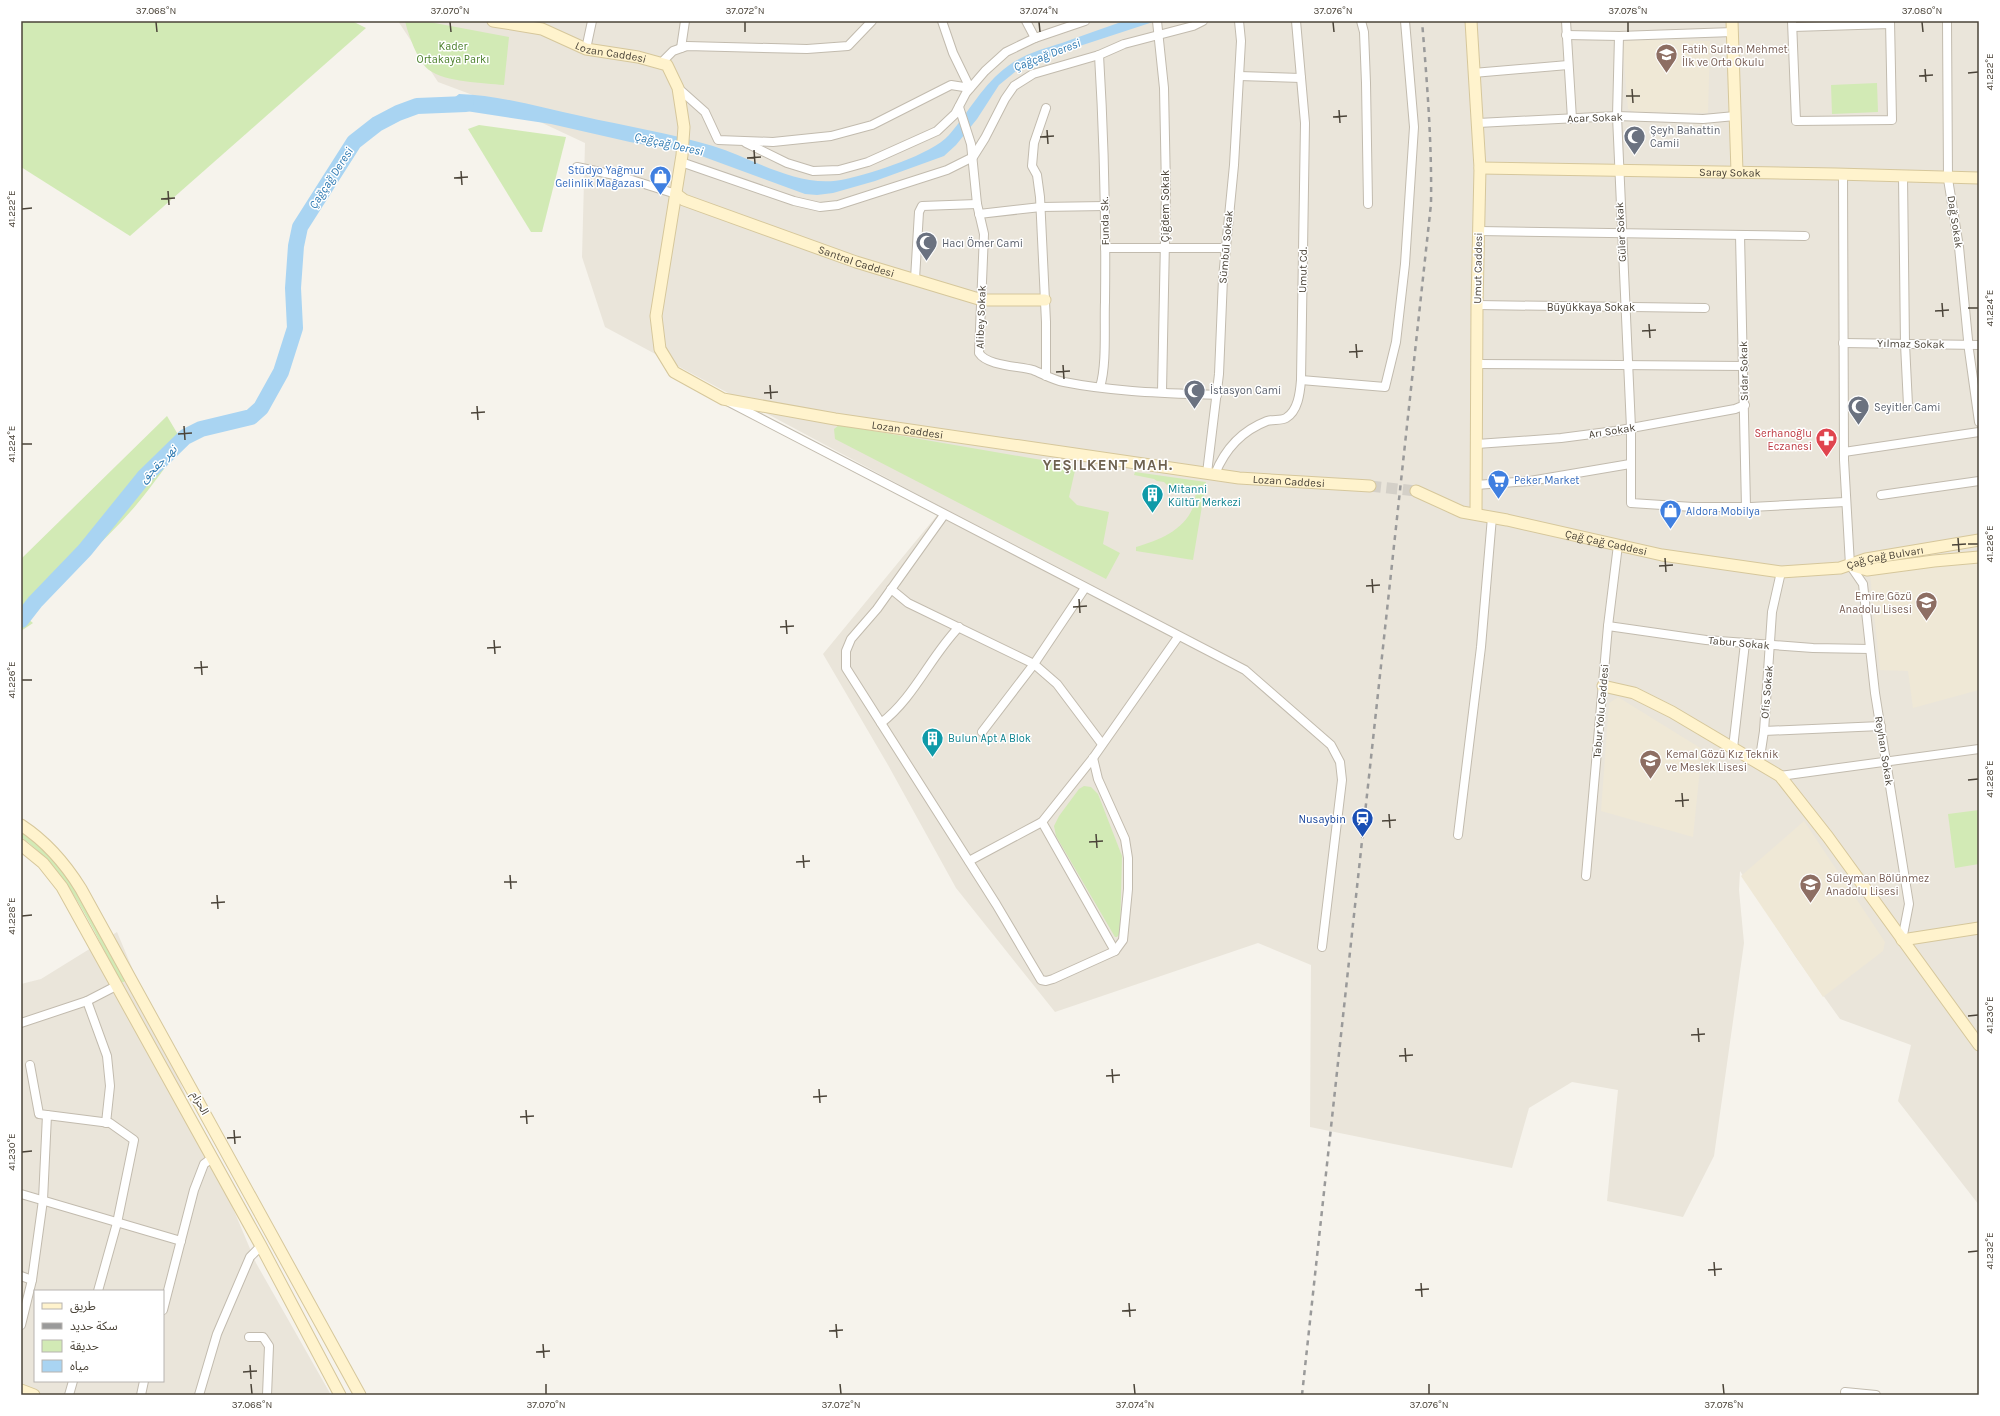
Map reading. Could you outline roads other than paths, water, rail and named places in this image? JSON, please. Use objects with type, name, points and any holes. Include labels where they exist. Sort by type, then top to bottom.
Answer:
[{"type":"main road","name":"Lozan Caddesi","points":[[493,21],[543,25],[586,49],[638,58],[667,66],[678,88],[684,127],[676,194],[656,316],[660,349],[674,372],[723,399],[835,419],[1239,478],[1370,486]]},
{"type":"main road","name":"Umut Caddesi","points":[[1471,21],[1480,168],[1477,305],[1478,444],[1476,514]]},
{"type":"main road","points":[[1732,26],[1737,172]]},
{"type":"main road","name":"Saray Sokak","points":[[1480,168],[1618,172],[1843,174],[1948,179],[1979,178]]},
{"type":"main road","name":"Santral Caddesi","points":[[676,194],[684,200],[795,242],[982,300],[1045,300]]},
{"type":"main road","name":"Çağ Çağ Caddesi","points":[[1416,491],[1462,512],[1492,517],[1662,555],[1781,572],[1850,566]]},
{"type":"main road","name":"Çağ Çağ Bulvarı","points":[[1850,566],[1866,559],[1979,540]]},
{"type":"main road","name":"Çağ Çağ Bulvarı","points":[[1850,566],[1867,570],[1934,561],[1979,557]]},
{"type":"main road","points":[[1604,686],[1634,693],[1672,712],[1780,776],[1828,837],[1979,1045]]},
{"type":"main road","name":"الحزام","points":[[21,826],[45,843],[70,871],[134,983],[360,1395]]},
{"type":"main road","name":"الحزام","points":[[21,845],[43,863],[62,887],[261,1246],[340,1395]]},
{"type":"main road","points":[[1902,940],[1979,928]]},
{"type":"main road","points":[[117,988],[134,983]]},
{"type":"main road","points":[[21,1390],[34,1395]]},
{"type":"street","points":[[586,49],[592,21]]},
{"type":"street","points":[[681,48],[685,21]]},
{"type":"street","points":[[660,64],[673,51],[687,46],[807,49],[848,46],[872,21]]},
{"type":"street","points":[[942,21],[953,53],[970,88]]},
{"type":"street","points":[[1026,21],[1035,38]]},
{"type":"street","points":[[743,141],[794,165],[813,171],[839,170],[868,162],[937,131],[955,114],[970,88],[985,71],[1006,52],[1035,38],[1085,21]]},
{"type":"street","points":[[681,159],[794,202],[820,207],[838,205],[947,170],[972,157],[985,138],[1005,99],[1014,86],[1033,74],[1099,55],[1158,28],[1193,26],[1203,21]]},
{"type":"street","name":"Sümbül Sokak","points":[[1211,473],[1239,76],[1241,41],[1239,21]]},
{"type":"street","name":"Umut Cd.","points":[[1211,473],[1236,440],[1268,421],[1285,419],[1293,411],[1299,397],[1301,380],[1305,123],[1296,21]]},
{"type":"street","points":[[1361,21],[1366,83],[1368,204]]},
{"type":"street","points":[[1301,380],[1385,387],[1396,342],[1405,264],[1414,127],[1405,21]]},
{"type":"street","points":[[1566,21],[1572,119]]},
{"type":"street","name":"Dağ Sokak","points":[[1947,21],[1948,179],[1959,247],[1979,422]]},
{"type":"street","points":[[1890,23],[1892,120],[1796,121],[1792,24],[1890,23]]},
{"type":"street","points":[[1566,35],[1619,36],[1732,26]]},
{"type":"street","name":"Çiğdem Sokak","points":[[1158,28],[1164,88],[1165,247],[1162,392]]},
{"type":"street","name":"Güler Sokak","points":[[1619,36],[1617,116],[1618,172],[1631,428],[1630,503],[1693,507],[1746,507]]},
{"type":"street","name":"Funda Sk.","points":[[1099,55],[1105,206],[1104,352],[1103,380],[1100,387]]},
{"type":"street","points":[[1473,73],[1568,65]]},
{"type":"street","points":[[1239,76],[1301,78]]},
{"type":"street","points":[[678,88],[705,112],[718,140],[773,142],[831,136],[872,125],[951,85],[970,88]]},
{"type":"street","name":"Alibey Sokak","points":[[959,107],[971,144],[977,204],[984,234],[979,353],[982,357],[994,362],[1033,370],[1063,382],[1100,387],[1162,392],[1217,394]]},
{"type":"street","points":[[1046,108],[1034,143],[1032,166],[1038,175],[1041,207],[1045,300],[1046,376]]},
{"type":"street","name":"Acar Sokak","points":[[1478,123],[1617,116],[1703,119],[1735,116]]},
{"type":"street","points":[[577,167],[619,176],[676,194]]},
{"type":"street","points":[[1843,174],[1844,452],[1845,502],[1850,566]]},
{"type":"street","points":[[1903,176],[1905,344],[1908,406]]},
{"type":"street","points":[[915,279],[919,212],[922,206],[977,204]]},
{"type":"street","points":[[979,214],[1041,207],[1105,206]]},
{"type":"street","points":[[1479,231],[1805,236]]},
{"type":"street","name":"Sidar Sokak","points":[[1740,235],[1745,405],[1746,507]]},
{"type":"street","points":[[1105,248],[1226,248]]},
{"type":"street","name":"Büyükkaya Sokak","points":[[1477,305],[1571,308],[1705,308]]},
{"type":"street","name":"Yılmaz Sokak","points":[[1843,343],[1979,345]]},
{"type":"street","points":[[1477,364],[1744,366]]},
{"type":"street","points":[[723,399],[1178,637],[1245,670],[1331,745],[1340,762],[1342,780],[1322,947]]},
{"type":"street","name":"Arı Sokak","points":[[1478,444],[1560,438],[1631,428],[1745,405]]},
{"type":"street","points":[[1844,452],[1979,432]]},
{"type":"street","points":[[1476,486],[1530,481],[1630,464]]},
{"type":"street","points":[[1881,495],[1979,481]]},
{"type":"street","points":[[1746,507],[1845,502]]},
{"type":"street","points":[[944,515],[891,589],[851,640],[846,650],[846,668],[969,861],[1041,980],[1053,979],[1115,950],[1123,940],[1128,889],[1128,858],[1125,839],[1098,779],[1093,758]]},
{"type":"street","points":[[1458,835],[1481,647],[1492,517]]},
{"type":"street","name":"Tabur Yolu Caddesi","points":[[1586,876],[1604,686],[1608,626],[1618,545]]},
{"type":"street","name":"Reyhan Sokak","points":[[1850,566],[1863,584],[1880,726],[1909,904],[1902,940]]},
{"type":"street","name":"Ofis Sokak","points":[[1759,764],[1764,731],[1772,612],[1781,572]]},
{"type":"street","points":[[982,732],[1034,664],[1085,588]]},
{"type":"street","points":[[891,589],[908,603],[1034,664],[1057,684],[1102,744]]},
{"type":"street","name":"Tabur Sokak","points":[[1608,626],[1706,640],[1770,646],[1870,649]]},
{"type":"street","points":[[881,723],[894,713],[959,627]]},
{"type":"street","points":[[969,861],[1042,822],[1093,758],[1178,637]]},
{"type":"street","points":[[1732,748],[1745,643]]},
{"type":"street","points":[[1764,731],[1880,726]]},
{"type":"street","points":[[1780,776],[1979,749]]},
{"type":"street","points":[[1042,822],[1115,950]]},
{"type":"street","points":[[21,1023],[87,1001],[117,988]]},
{"type":"street","points":[[87,1001],[107,1056],[110,1086],[106,1122]]},
{"type":"street","points":[[30,1065],[40,1114],[110,1123],[134,1140],[117,1223],[98,1290]]},
{"type":"street","points":[[21,1325],[32,1280],[43,1200],[47,1115]]},
{"type":"street","points":[[164,1306],[194,1190],[204,1164],[212,1158]]},
{"type":"street","points":[[21,1194],[181,1241]]},
{"type":"street","points":[[199,1395],[217,1334],[250,1257],[261,1246]]},
{"type":"street","points":[[21,1276],[32,1280]]},
{"type":"street","points":[[249,1337],[263,1338],[269,1346],[267,1395]]},
{"type":"street","points":[[69,1395],[73,1382]]},
{"type":"street","points":[[141,1395],[144,1382]]},
{"type":"street","points":[[1845,1392],[1876,1395]]},
{"type":"water","name":"Çağçağ Deresi","points":[[1124,21],[1156,21],[1040,59],[1020,68],[999,85],[977,119],[956,145],[944,156],[875,181],[833,193],[817,195],[805,194],[696,154],[630,142],[551,124],[466,111],[445,105],[459,94],[505,99],[680,137],[713,146],[778,172],[795,177],[829,181],[846,179],[900,162],[929,149],[940,142],[949,135],[991,81],[1008,66],[1021,58],[1034,52]]},
{"type":"waterway","name":"نهر جقجق","points":[[21,620],[35,602],[85,550],[144,477],[185,437],[201,429],[251,417],[261,408],[281,372],[295,328],[293,288],[296,246],[300,227],[354,142],[377,124],[398,113],[417,106],[466,104]]},
{"type":"tunnel","points":[[1370,486],[1416,491]]},
{"type":"railway","points":[[1302,1395],[1431,204],[1430,135],[1422,21]]},
{"type":"place","name":"Fatih Sultan Mehmet İlk ve Orta Okulu","points":[[1667,74]]},
{"type":"place","name":"Şeyh Bahattin Camii","points":[[1634,156]]},
{"type":"place","name":"Stüdyo Yağmur Gelinlik Mağazası","points":[[660,196]]},
{"type":"place","name":"Hacı Ömer Cami","points":[[927,262]]},
{"type":"place","name":"İstasyon Cami","points":[[1195,410]]},
{"type":"place","name":"Seyitler Cami","points":[[1859,426]]},
{"type":"place","name":"Serhanoğlu Eczanesi","points":[[1827,458]]},
{"type":"place","name":"Peker Market","points":[[1499,500]]},
{"type":"place","name":"Mitanni Kültür Merkezi","points":[[1153,514]]},
{"type":"place","name":"Aldora Mobilya","points":[[1670,530]]},
{"type":"place","name":"Emire Gözü Anadolu Lisesi","points":[[1927,622]]},
{"type":"place","name":"Bulun Apt A Blok","points":[[933,758]]},
{"type":"place","name":"Kemal Gözü Kız Teknik ve Meslek Lisesi","points":[[1651,780]]},
{"type":"place","name":"Nusaybin","points":[[1362,838]]},
{"type":"place","name":"Süleyman Bölünmez Anadolu Lisesi","points":[[1810,904]]},
{"type":"district","name":"YEŞILKENT MAH.","points":[[1108,465]]},
{"type":"park label","name":"Kader Ortakaya Parkı","points":[[453,52]]}]
